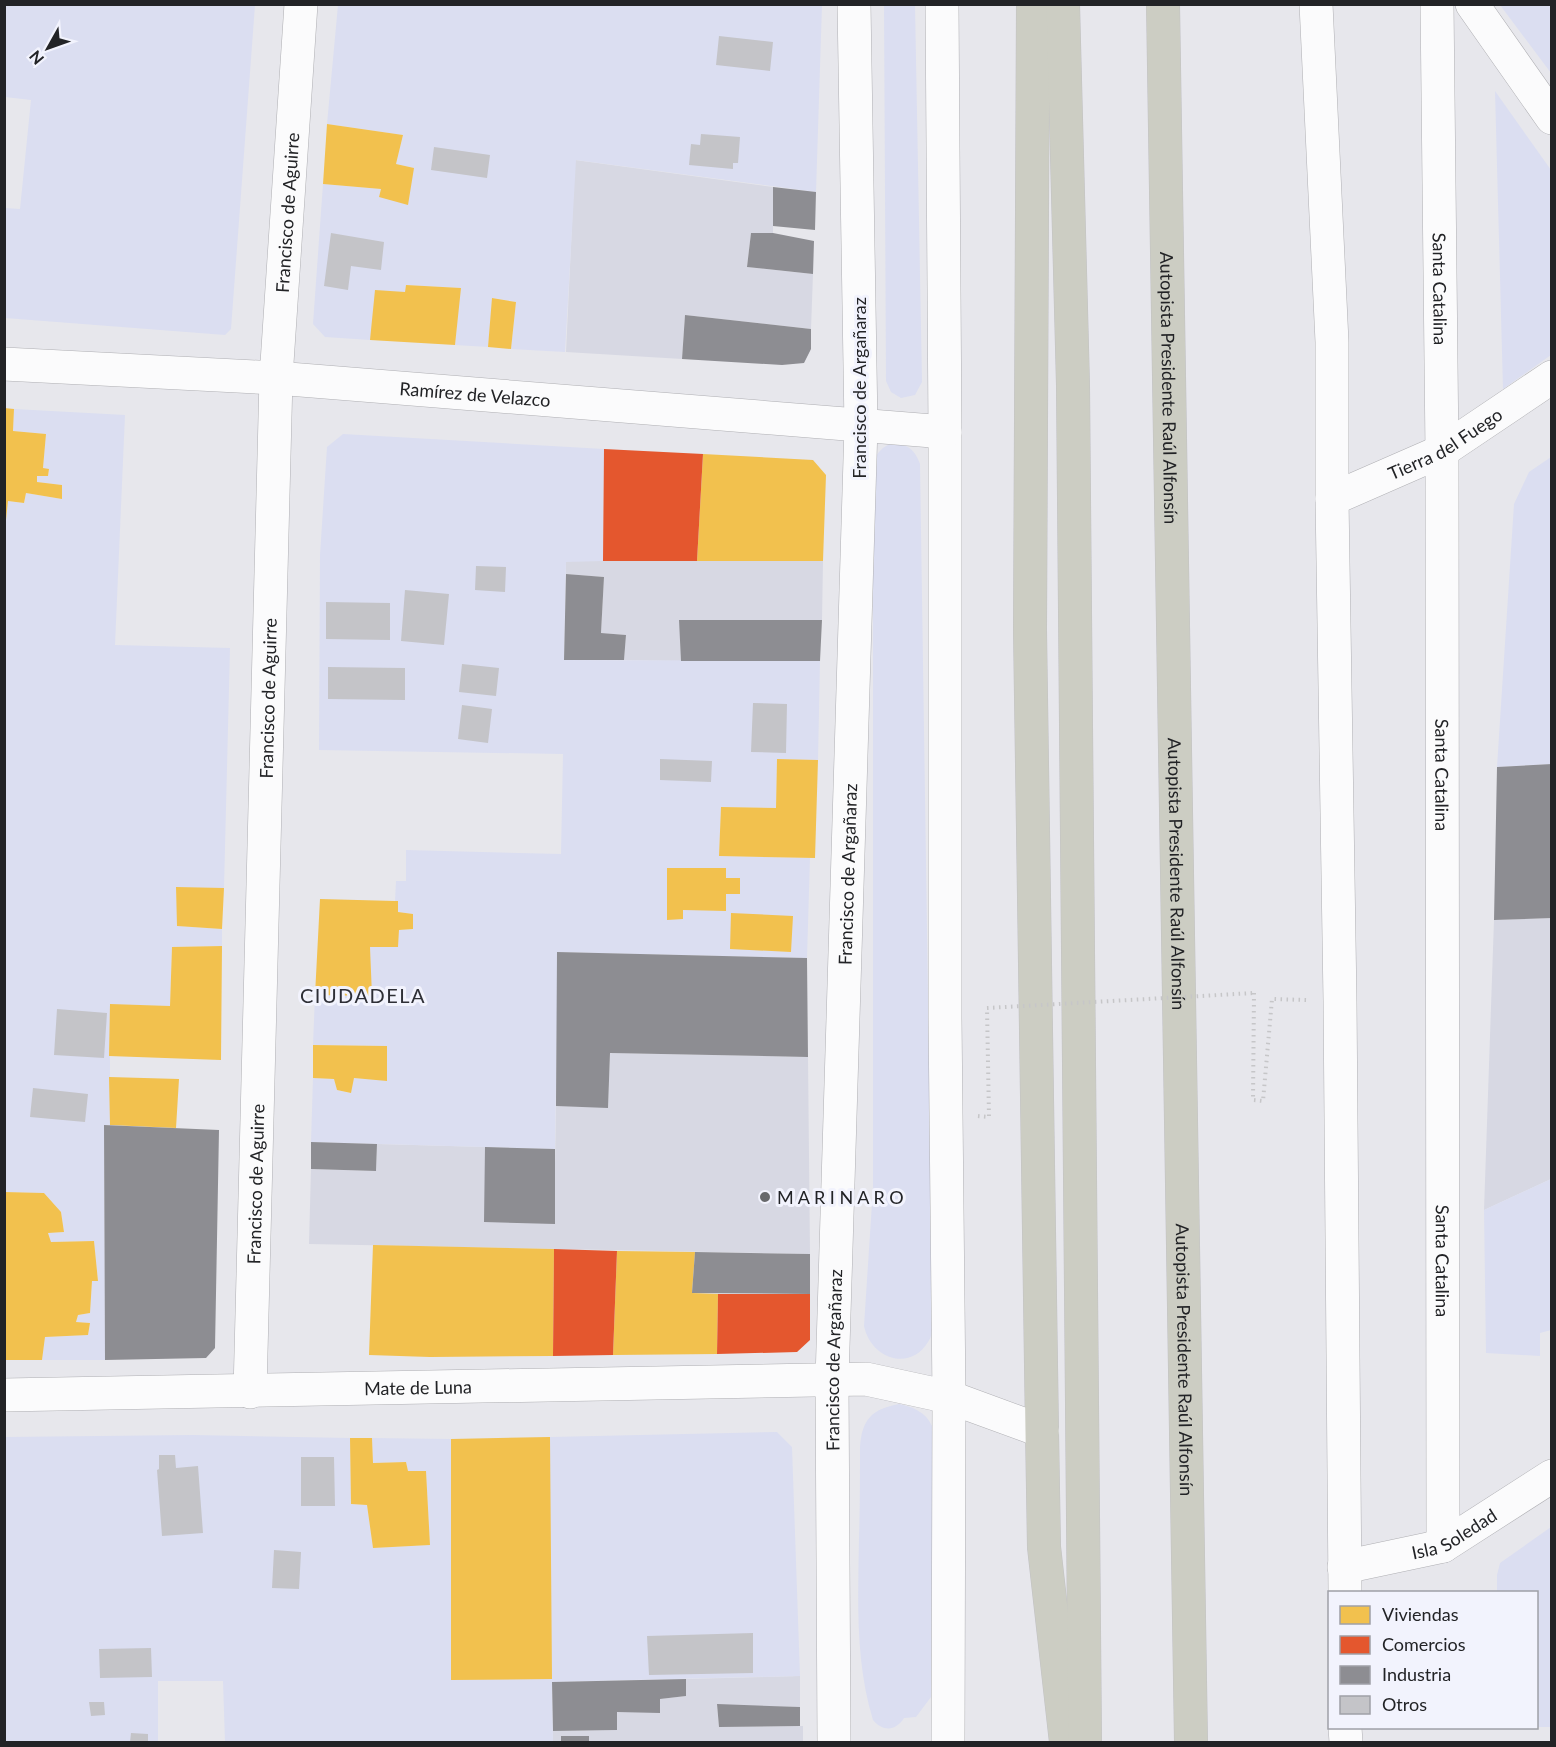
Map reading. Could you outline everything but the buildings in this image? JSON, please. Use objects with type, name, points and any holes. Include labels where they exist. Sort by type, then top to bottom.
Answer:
[{"type":"highway","points":[[1033,4],[1030,630],[1044,1547],[1066,1743]]},
{"type":"highway","points":[[1063,4],[1073,385],[1084,1743]]},
{"type":"highway","name":"Autopista Presidente Raúl Alfonsín","points":[[1163,4],[1191,1743]]},
{"type":"street","name":"Francisco de Aguirre","points":[[250,1392],[276,378],[301,4]]},
{"type":"street","name":"Francisco de Argañaraz","points":[[834,1743],[832,1380],[861,426],[854,4]]},
{"type":"street","points":[[942,4],[945,1018],[949,1397],[948,1743]]},
{"type":"street","points":[[1316,4],[1332,342],[1344,1580]]},
{"type":"street","name":"Santa Catalina","points":[[1437,4],[1442,451],[1443,1546]]},
{"type":"street","points":[[1472,4],[1551,118]]},
{"type":"street","name":"Ramírez de Velazco","points":[[4,364],[276,378],[945,432]]},
{"type":"street","name":"Tierra del Fuego","points":[[1332,500],[1442,451],[1551,377]]},
{"type":"street","name":"Mate de Luna","points":[[4,1395],[866,1379],[949,1397],[1042,1431]]},
{"type":"street","name":"Isla Soledad","points":[[1344,1580],[1443,1546],[1551,1476]]},
{"type":"path","points":[[978,1105],[978,1117],[989,1117],[987,1008],[1254,993],[1253,1100],[1263,1101],[1272,999]]},
{"type":"shaded area","points":[[4,5],[255,5],[231,329],[225,335],[5,318],[5,208],[20,209],[31,100],[5,97]]},
{"type":"shaded area","points":[[338,5],[822,5],[816,192],[576,160],[565,352],[511,349],[516,302],[493,298],[488,347],[455,345],[460,288],[406,285],[405,292],[370,340],[325,337],[313,324],[323,184],[381,189],[379,197],[414,168],[396,164],[403,135],[327,124]]},
{"type":"shaded area","points":[[884,5],[915,5],[922,382],[915,395],[901,398],[891,392],[886,381]]},
{"type":"shaded area","points":[[1500,5],[1551,5],[1551,73]]},
{"type":"shaded area","points":[[1495,91],[1551,170],[1551,355],[1503,389]]},
{"type":"shaded area","points":[[575,160],[773,187],[773,233],[751,233],[747,267],[813,274],[811,329],[685,315],[682,359],[566,352]]},
{"type":"shaded area","points":[[14,409],[125,415],[115,645],[230,648],[224,888],[176,888],[178,926],[222,929],[222,946],[172,947],[170,1006],[110,1005],[110,1125],[104,1125],[105,1360],[42,1360],[45,1337],[88,1335],[90,1323],[76,1322],[78,1315],[90,1313],[92,1281],[98,1280],[94,1241],[51,1242],[48,1233],[64,1232],[61,1212],[44,1193],[5,1192],[4,542],[8,501],[24,503],[26,493],[62,499],[62,485],[37,482],[37,476],[48,476],[49,470],[43,468],[46,434],[13,431]]},
{"type":"shaded area","points":[[343,434],[604,449],[603,561],[566,562],[564,660],[820,661],[818,760],[777,759],[776,808],[721,807],[719,856],[810,858],[807,958],[558,952],[555,1149],[311,1142],[313,1078],[334,1079],[337,1090],[350,1093],[354,1078],[387,1080],[387,1046],[313,1045],[315,995],[371,996],[370,947],[398,947],[399,930],[413,929],[413,914],[398,912],[398,901],[395,901],[396,881],[406,881],[406,850],[561,854],[563,754],[319,750],[320,555],[327,447]]},
{"type":"shaded area","points":[[894,443],[910,449],[920,464],[933,1328],[929,1340],[920,1351],[911,1357],[902,1359],[892,1358],[874,1347],[864,1326],[873,1188],[873,465],[880,451]]},
{"type":"shaded area","points":[[1551,457],[1551,764],[1497,767],[1514,504],[1529,472]]},
{"type":"shaded area","points":[[566,561],[823,561],[822,620],[680,620],[681,661],[624,660],[626,635],[601,633],[604,577],[566,574]]},
{"type":"shaded area","points":[[1551,918],[1551,1179],[1484,1210],[1494,920]]},
{"type":"shaded area","points":[[610,1053],[808,1057],[810,1254],[309,1244],[311,1169],[376,1171],[377,1144],[485,1147],[554,1224],[556,1106],[608,1107]]},
{"type":"shaded area","points":[[1551,1179],[1551,1330],[1540,1333],[1540,1356],[1486,1353],[1484,1210]]},
{"type":"shaded area","points":[[899,1404],[923,1414],[932,1426],[935,1439],[932,1480],[931,1697],[916,1717],[904,1718],[893,1728],[885,1728],[873,1720],[860,1653],[858,1607],[860,1447],[863,1429],[870,1417],[875,1412]]},
{"type":"shaded area","points":[[777,1432],[792,1447],[800,1676],[552,1682],[553,1742],[225,1742],[223,1681],[158,1681],[158,1742],[5,1742],[4,1437],[193,1435],[350,1438],[351,1504],[367,1505],[373,1548],[430,1545],[426,1471],[408,1471],[406,1462],[373,1463],[372,1438],[451,1439],[451,1679],[550,1632],[550,1437]]},
{"type":"shaded area","points":[[1551,1527],[1551,1727],[1538,1727],[1538,1591],[1497,1591],[1500,1563]]},
{"type":"shaded area","points":[[800,1676],[800,1707],[717,1705],[719,1727],[803,1726],[803,1742],[553,1742],[553,1731],[617,1730],[617,1712],[660,1699],[686,1696],[686,1679]]},
{"type":"place","name":"M A R I N A R O","points":[[765,1197]]},
{"type":"district","name":"CIUDADELA","points":[[363,995]]}]
